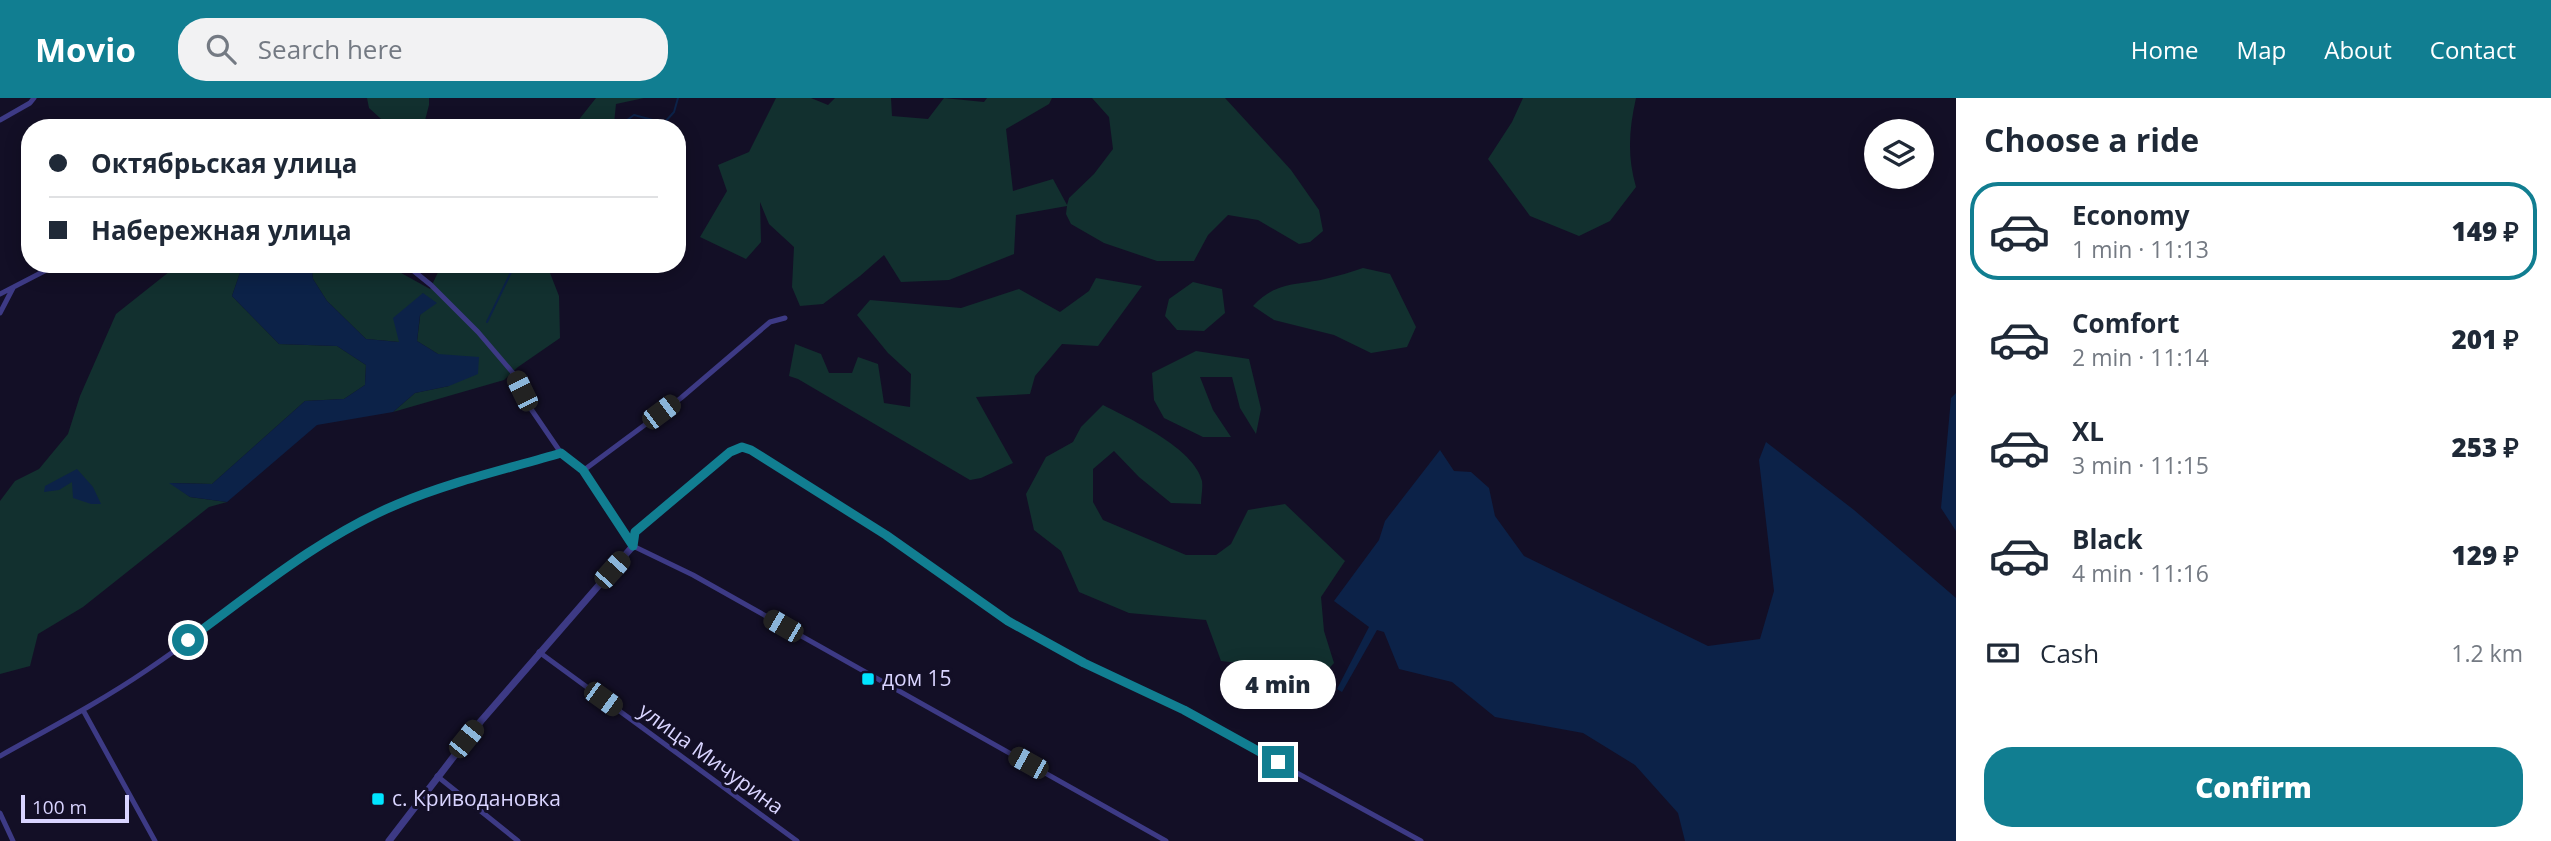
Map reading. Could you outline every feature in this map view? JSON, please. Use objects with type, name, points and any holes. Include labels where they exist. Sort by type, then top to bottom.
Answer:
[{"type":"street","points":[[0,120],[34,98]]},
{"type":"street","points":[[0,294],[41,273]]},
{"type":"street","points":[[417,273],[478,332],[513,373],[531,409],[561,453],[583,470],[633,546],[694,575],[1166,841]]},
{"type":"street","points":[[0,313],[13,288]]},
{"type":"street","points":[[583,470],[681,398],[770,322],[785,317]]},
{"type":"street","points":[[389,841],[437,776],[539,652],[633,546],[635,532],[730,452],[742,447],[751,450],[886,535],[1008,621],[1084,663],[1184,710],[1421,841]]},
{"type":"street","points":[[0,756],[148,670],[291,565],[359,523],[411,499],[561,453]]},
{"type":"street","name":"улица Мичурина","points":[[539,652],[797,841]]},
{"type":"street","points":[[83,710],[155,841]]},
{"type":"street","points":[[437,776],[518,841]]},
{"type":"street","points":[[0,814],[13,841]]},
{"type":"green space","points":[[367,98],[429,98],[425,119],[381,119],[369,108]]},
{"type":"green space","points":[[596,98],[644,98],[616,104],[614,119],[579,119]]},
{"type":"green space","points":[[776,98],[811,98],[828,105],[835,98],[891,98],[892,116],[928,119],[944,98],[984,102],[987,98],[1052,98],[1049,104],[1006,129],[1013,191],[1053,179],[1067,205],[1069,198],[1094,174],[1113,149],[1109,117],[1092,98],[1225,98],[1291,170],[1319,210],[1323,231],[1310,242],[1299,244],[1258,220],[1228,215],[1208,235],[1194,261],[1157,261],[1104,243],[1071,224],[1066,214],[1067,206],[1016,215],[1014,254],[949,280],[901,282],[884,255],[823,304],[800,306],[792,287],[794,247],[769,224],[760,202],[761,242],[746,259],[700,237],[727,191],[718,165],[749,152]]},
{"type":"green space","points":[[1523,98],[1636,98],[1630,142],[1636,187],[1610,221],[1579,236],[1530,216],[1488,159],[1512,122]]},
{"type":"green space","points":[[1363,268],[1390,274],[1416,327],[1407,347],[1371,353],[1334,335],[1274,320],[1253,306],[1278,288]]},
{"type":"green space","points":[[168,273],[240,273],[232,296],[279,344],[337,346],[366,365],[365,385],[344,399],[305,401],[212,484],[171,483],[190,497],[227,502],[209,507],[83,607],[38,634],[30,666],[0,674],[0,501],[15,481],[39,469],[68,434],[80,396],[116,314]]},
{"type":"green space","points":[[312,273],[401,273],[430,289],[438,273],[550,273],[559,296],[560,338],[504,380],[393,412],[415,393],[449,386],[438,354],[417,341],[423,293],[399,342],[366,339],[327,301]]},
{"type":"green space","points":[[1096,278],[1142,286],[1098,346],[1062,344],[1035,376],[1030,394],[976,397],[1013,463],[981,478],[970,480],[789,376],[795,344],[821,354],[829,373],[852,373],[858,357],[878,364],[884,403],[910,407],[911,374],[888,353],[857,315],[870,300],[961,308],[1019,289],[1060,312],[1089,291]]},
{"type":"green space","points":[[1193,282],[1222,289],[1225,313],[1204,331],[1177,330],[1165,316],[1169,299]]},
{"type":"green space","points":[[1196,351],[1249,359],[1261,409],[1256,434],[1240,408],[1232,377],[1200,377],[1213,410],[1231,437],[1203,437],[1164,418],[1154,400],[1152,373]]},
{"type":"green space","points":[[1103,405],[1175,446],[1197,469],[1202,487],[1201,504],[1171,503],[1139,477],[1114,451],[1093,469],[1093,502],[1103,520],[1186,555],[1216,555],[1231,544],[1248,510],[1285,504],[1345,561],[1321,597],[1324,631],[1334,663],[1321,677],[1283,668],[1221,661],[1206,620],[1129,613],[1079,592],[1061,551],[1034,530],[1026,494],[1046,457],[1073,442],[1081,427]]},
{"type":"water","points":[[240,273],[312,273],[327,301],[366,339],[399,342],[393,318],[423,293],[437,303],[420,315],[417,341],[438,354],[479,357],[478,374],[449,386],[415,393],[393,412],[317,425],[227,502],[190,497],[169,483],[212,484],[305,401],[344,399],[365,385],[366,365],[337,346],[279,344],[232,296]]},
{"type":"water","points":[[1956,393],[1956,531],[1941,508],[1951,398]]},
{"type":"water","points":[[1766,442],[1854,510],[1956,598],[1956,841],[1685,841],[1678,813],[1635,765],[1583,733],[1495,717],[1452,682],[1399,669],[1384,632],[1377,630],[1342,692],[1337,689],[1369,627],[1334,601],[1379,540],[1385,521],[1440,450],[1454,471],[1471,472],[1489,488],[1495,516],[1524,556],[1708,646],[1760,639],[1774,591],[1759,460]]},
{"type":"water","points":[[77,469],[93,487],[101,504],[73,498],[72,482],[59,490],[44,492],[45,486]]},
{"type":"waterway","points":[[668,119],[674,112],[678,98]]},
{"type":"waterway","points":[[628,119],[634,115],[649,119]]},
{"type":"waterway","points":[[487,322],[511,273]]},
{"type":"place","name":"дом 15","points":[[868,679]]},
{"type":"place","name":"с. Криводановка","points":[[378,799]]},
{"type":"route","points":[[188,640],[327,542],[398,504],[437,490],[561,453],[583,470],[633,546],[635,532],[664,505],[730,452],[742,447],[751,450],[886,535],[1008,621],[1084,663],[1184,710],[1278,762]]}]
